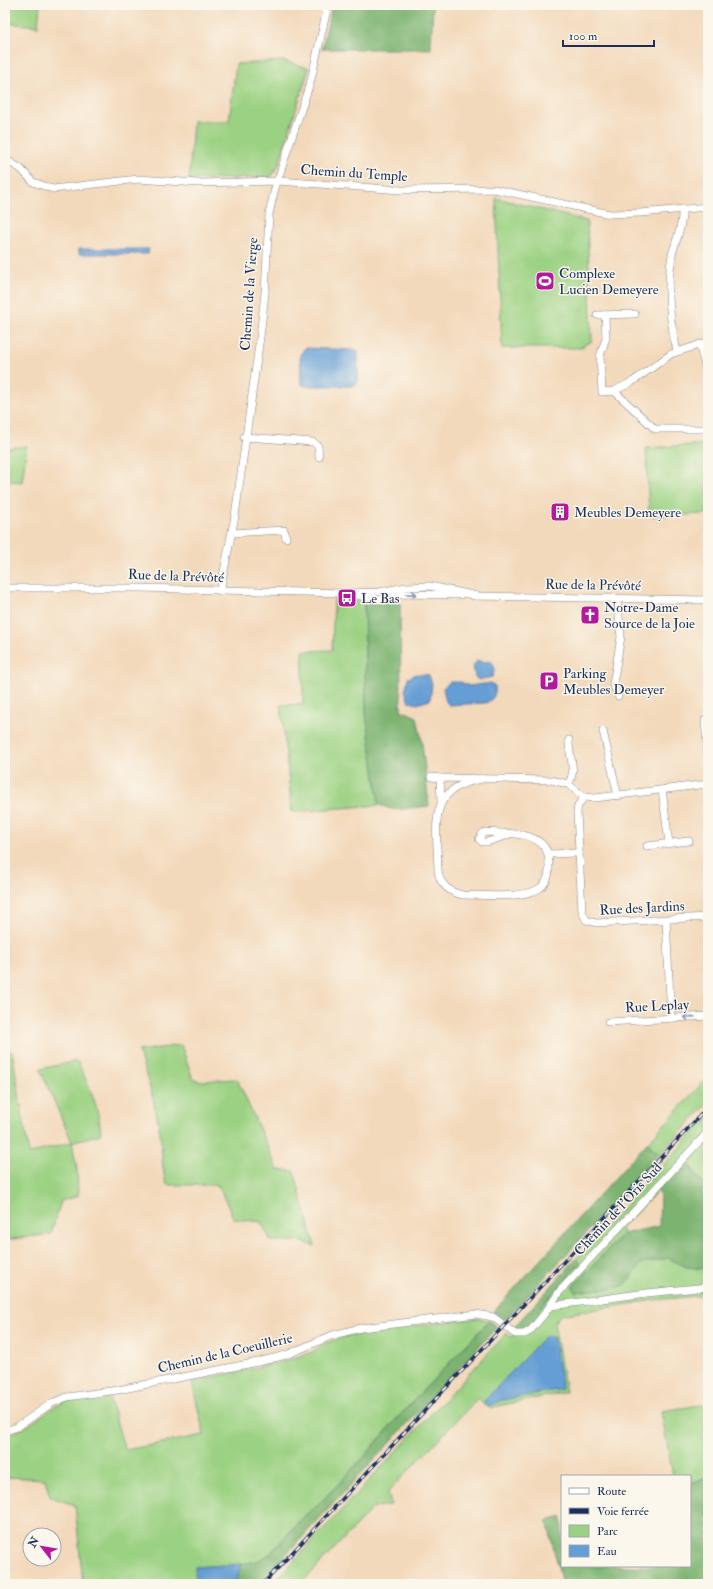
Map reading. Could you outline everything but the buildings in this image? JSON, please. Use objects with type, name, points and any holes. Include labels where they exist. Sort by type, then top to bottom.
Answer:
[{"type":"street","name":"Chemin de la Vierge","points":[[220,591],[232,533],[244,437],[264,302],[268,214],[310,80],[328,5]]},
{"type":"street","name":"Chemin du Temple","points":[[5,159],[21,169],[33,182],[53,189],[138,179],[198,183],[278,181],[401,190],[494,189],[610,214],[708,207]]},
{"type":"street","points":[[677,351],[669,314],[669,287],[673,253],[682,221],[682,209]]},
{"type":"street","points":[[635,314],[601,315],[606,339],[600,356],[602,392],[614,391],[632,382],[677,351],[708,342]]},
{"type":"street","points":[[699,344],[708,376]]},
{"type":"street","points":[[614,391],[655,429],[708,429]]},
{"type":"street","points":[[244,437],[313,442],[318,446],[319,457]]},
{"type":"street","points":[[232,533],[284,530],[286,538]]},
{"type":"street","name":"Rue de la Prévôté","points":[[5,588],[139,588],[346,593],[378,600],[403,594],[708,600]]},
{"type":"street","points":[[616,598],[622,637],[613,684],[618,696]]},
{"type":"street","points":[[705,720],[708,757]]},
{"type":"street","points":[[603,731],[618,796]]},
{"type":"street","points":[[568,784],[573,772],[569,753],[569,740]]},
{"type":"street","points":[[431,777],[551,780],[568,784],[584,797],[591,799],[708,784]]},
{"type":"street","points":[[440,778],[441,802],[437,820],[438,873],[444,885],[452,892],[463,895],[533,893],[540,889],[547,879],[548,854],[543,844],[534,838],[508,835]]},
{"type":"street","points":[[441,802],[446,794],[455,786],[482,779]]},
{"type":"street","points":[[662,790],[669,843]]},
{"type":"street","points":[[548,854],[579,853],[577,812],[578,806],[584,797]]},
{"type":"street","points":[[647,846],[688,841]]},
{"type":"street","name":"Rue des Jardins","points":[[579,853],[582,914],[586,920],[596,923],[708,917]]},
{"type":"street","points":[[666,919],[671,1018]]},
{"type":"street","name":"Rue Leplay","points":[[608,1022],[708,1016]]},
{"type":"street","name":"Chemin de l'Oris Sud","points":[[502,1324],[513,1333],[524,1334],[537,1323],[560,1291],[708,1132]]},
{"type":"street","points":[[550,1306],[647,1293],[708,1287]]},
{"type":"street","name":"Chemin de la Coeuillerie","points":[[5,1431],[22,1424],[47,1406],[62,1398],[126,1388],[258,1362],[286,1355],[333,1336],[357,1329],[476,1314],[493,1317],[502,1324]]},
{"type":"green space","points":[[5,5],[40,5],[38,26],[5,23]]},
{"type":"green space","points":[[332,5],[433,5],[431,49],[322,49]]},
{"type":"green space","points":[[283,61],[309,68],[278,167],[271,177],[189,180],[193,121],[229,121],[236,64]]},
{"type":"green space","name":"Complexe Lucien Demeyere","points":[[496,198],[587,221],[592,341],[580,348],[502,348]]},
{"type":"green space","points":[[707,444],[708,514],[649,516],[646,448]]},
{"type":"green space","points":[[27,446],[22,482],[5,481],[5,448]]},
{"type":"green space","points":[[334,599],[364,601],[366,714],[379,805],[292,812],[281,705],[303,704],[303,651],[332,650]]},
{"type":"green space","points":[[364,601],[400,603],[401,710],[417,717],[422,742],[429,806],[395,810],[379,805],[366,714]]},
{"type":"green space","points":[[181,1045],[193,1079],[201,1081],[237,1079],[278,1170],[294,1171],[315,1246],[299,1241],[271,1241],[261,1222],[234,1219],[218,1185],[167,1185],[164,1174],[161,1140],[154,1102],[138,1051]]},
{"type":"green space","points":[[12,1051],[29,1154],[72,1142],[77,1170],[78,1196],[61,1201],[51,1234],[5,1240],[5,1052]]},
{"type":"green space","points":[[77,1061],[93,1096],[101,1134],[72,1142],[40,1069]]},
{"type":"green space","points":[[708,1077],[708,1103],[660,1154],[647,1143]]},
{"type":"green space","points":[[708,1117],[708,1190],[687,1162],[621,1228],[623,1234],[573,1286],[575,1292],[624,1286],[642,1263],[668,1258],[687,1267],[708,1269],[708,1295],[654,1300],[560,1315],[554,1323],[566,1392],[488,1408],[478,1398],[388,1492],[391,1505],[374,1507],[301,1584],[272,1584],[507,1333],[511,1337],[529,1327],[541,1314],[538,1310],[580,1263],[576,1259]]},
{"type":"green space","points":[[647,1143],[660,1154],[505,1320],[493,1312]]},
{"type":"green space","points":[[687,1162],[708,1190],[708,1269],[687,1267],[668,1258],[642,1263],[624,1286],[575,1292],[573,1286],[623,1234],[659,1226],[660,1194],[657,1190]]},
{"type":"green space","points":[[576,1259],[580,1263],[538,1310],[541,1313],[528,1327],[516,1333],[512,1329]]},
{"type":"green space","points":[[480,1318],[489,1321],[401,1414],[365,1456],[323,1500],[304,1516],[270,1554],[257,1561],[242,1564],[195,1567],[196,1584],[83,1584],[75,1505],[50,1497],[45,1479],[5,1477],[5,1435],[20,1430],[63,1402],[83,1398],[109,1397],[125,1450],[204,1435],[192,1382],[285,1361],[312,1352],[325,1343],[358,1333]]},
{"type":"green space","points":[[489,1321],[497,1327],[259,1584],[235,1584],[242,1564],[257,1561],[270,1554],[304,1516],[323,1500],[365,1456],[401,1414]]},
{"type":"green space","points":[[708,1404],[708,1478],[691,1483],[691,1475],[673,1475],[661,1411]]},
{"type":"green space","points":[[708,1478],[708,1584],[562,1584],[547,1521],[561,1517],[561,1567],[691,1567],[691,1483]]},
{"type":"water","points":[[79,249],[149,249],[148,254],[79,254]]},
{"type":"water","points":[[305,348],[357,350],[358,382],[353,386],[304,386],[301,383],[300,355]]},
{"type":"water","points":[[477,661],[492,662],[495,669],[492,677],[479,680],[475,677],[473,666]]},
{"type":"water","points":[[416,674],[429,675],[432,684],[430,700],[417,704],[409,702],[405,691],[408,678]]},
{"type":"water","points":[[450,682],[461,682],[469,686],[491,683],[495,686],[495,694],[491,700],[486,703],[449,705],[446,702],[443,688]]},
{"type":"water","points":[[546,1335],[554,1338],[562,1389],[502,1400],[488,1406],[484,1401]]},
{"type":"water","points":[[242,1564],[235,1584],[196,1584],[195,1567]]},
{"type":"railway","points":[[263,1584],[708,1107]]},
{"type":"place","name":"Complexe Lucien Demeyere","points":[[545,281]]},
{"type":"place","name":"Meubles Demeyere","points":[[560,512]]},
{"type":"place","name":"Le Bas","points":[[347,598]]},
{"type":"place","name":"Notre-Dame Source de la Joie","points":[[590,615]]},
{"type":"place","name":"Parking Meubles Demeyer","points":[[549,681]]}]
